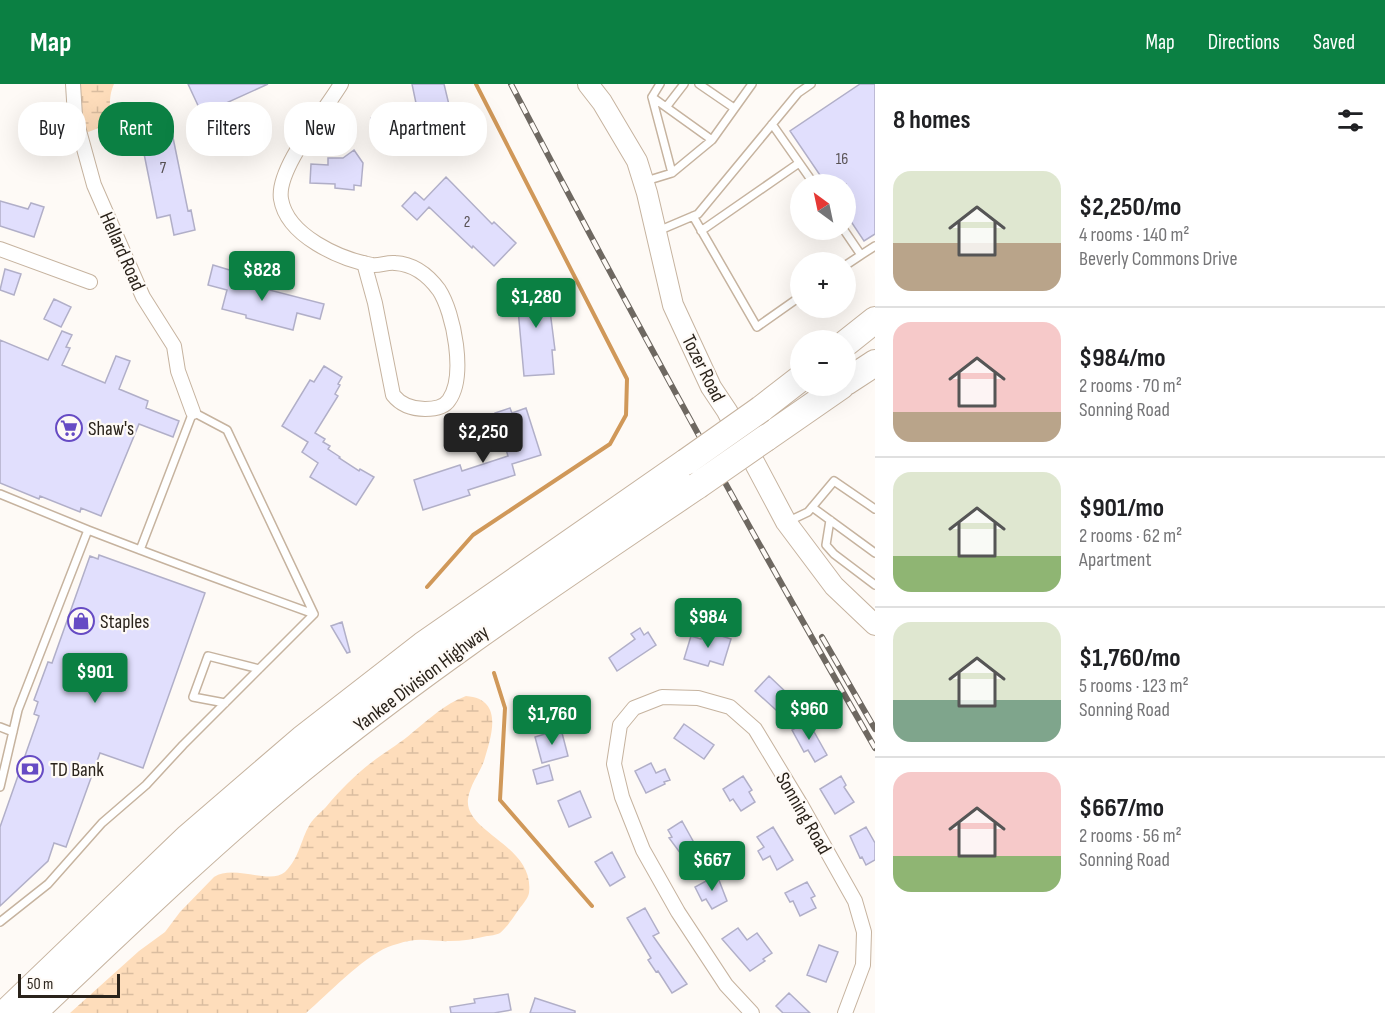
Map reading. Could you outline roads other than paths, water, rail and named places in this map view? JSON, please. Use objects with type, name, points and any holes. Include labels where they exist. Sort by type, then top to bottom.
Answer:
[{"type":"highway","points":[[856,335],[875,320]]},
{"type":"highway","points":[[856,343],[875,329]]},
{"type":"highway","points":[[856,375],[875,363]]},
{"type":"highway","name":"Yankee Division Highway","points":[[5,1013],[225,804],[382,675],[790,387]]},
{"type":"highway","name":"Yankee Division Highway","points":[[33,1013],[204,854],[327,749],[470,640],[827,396]]},
{"type":"highway","points":[[0,1000],[77,943]]},
{"type":"main road","name":"Tozer Road","points":[[588,84],[623,135],[637,161],[671,296],[711,387],[727,411],[786,522],[834,586],[875,626]]},
{"type":"street","name":"Hellard Road","points":[[73,84],[75,116],[94,185],[143,297],[174,346],[178,371],[193,412]]},
{"type":"street","points":[[341,84],[287,169],[280,186],[281,201],[297,230],[315,243],[375,266],[393,263],[410,265],[427,275],[441,293],[456,343],[458,368],[456,386],[448,401],[437,409],[421,409],[400,404],[393,395],[375,303],[364,262]]},
{"type":"street","points":[[0,249],[90,282]]},
{"type":"street","name":"Sonning Road","points":[[752,1013],[726,985],[678,912],[643,849],[622,797],[614,764],[620,726],[634,708],[662,697],[698,698],[730,707],[754,729],[801,805],[855,901],[864,932],[863,965],[845,1013]]},
{"type":"lane","points":[[660,84],[652,97],[672,173]]},
{"type":"lane","points":[[667,106],[684,84]]},
{"type":"lane","points":[[699,84],[734,108]]},
{"type":"lane","points":[[644,182],[672,173],[712,140],[752,84]]},
{"type":"lane","points":[[656,232],[698,214],[798,93],[811,84]]},
{"type":"lane","points":[[652,97],[712,140]]},
{"type":"lane","points":[[772,124],[806,174]]},
{"type":"lane","points":[[701,231],[799,163]]},
{"type":"lane","points":[[693,216],[757,327],[790,304]]},
{"type":"lane","points":[[851,240],[861,255]]},
{"type":"lane","points":[[856,258],[875,246]]},
{"type":"lane","points":[[140,550],[193,412],[227,430],[314,614]]},
{"type":"lane","points":[[786,522],[808,512],[834,481],[875,509]]},
{"type":"lane","points":[[0,494],[140,550],[314,614]]},
{"type":"lane","points":[[812,507],[875,553]]},
{"type":"lane","points":[[830,520],[826,545],[834,554],[875,585]]},
{"type":"lane","points":[[0,787],[18,710],[88,530]]},
{"type":"lane","points":[[0,922],[48,884],[102,823],[146,785],[314,614]]},
{"type":"lane","points":[[225,703],[192,697],[208,656],[259,669]]},
{"type":"lane","points":[[0,727],[13,732]]},
{"type":"waterway","points":[[427,587],[473,535],[610,444],[626,415],[627,379],[476,84]]},
{"type":"waterway","points":[[494,673],[505,708],[500,800],[592,906]]},
{"type":"railway","points":[[511,84],[689,418],[875,748]]},
{"type":"railway","points":[[822,637],[875,729]]},
{"type":"place","name":"Shaw's","points":[[69,428]]},
{"type":"place","name":"Staples","points":[[81,621]]},
{"type":"place","name":"TD Bank","points":[[30,769]]}]
